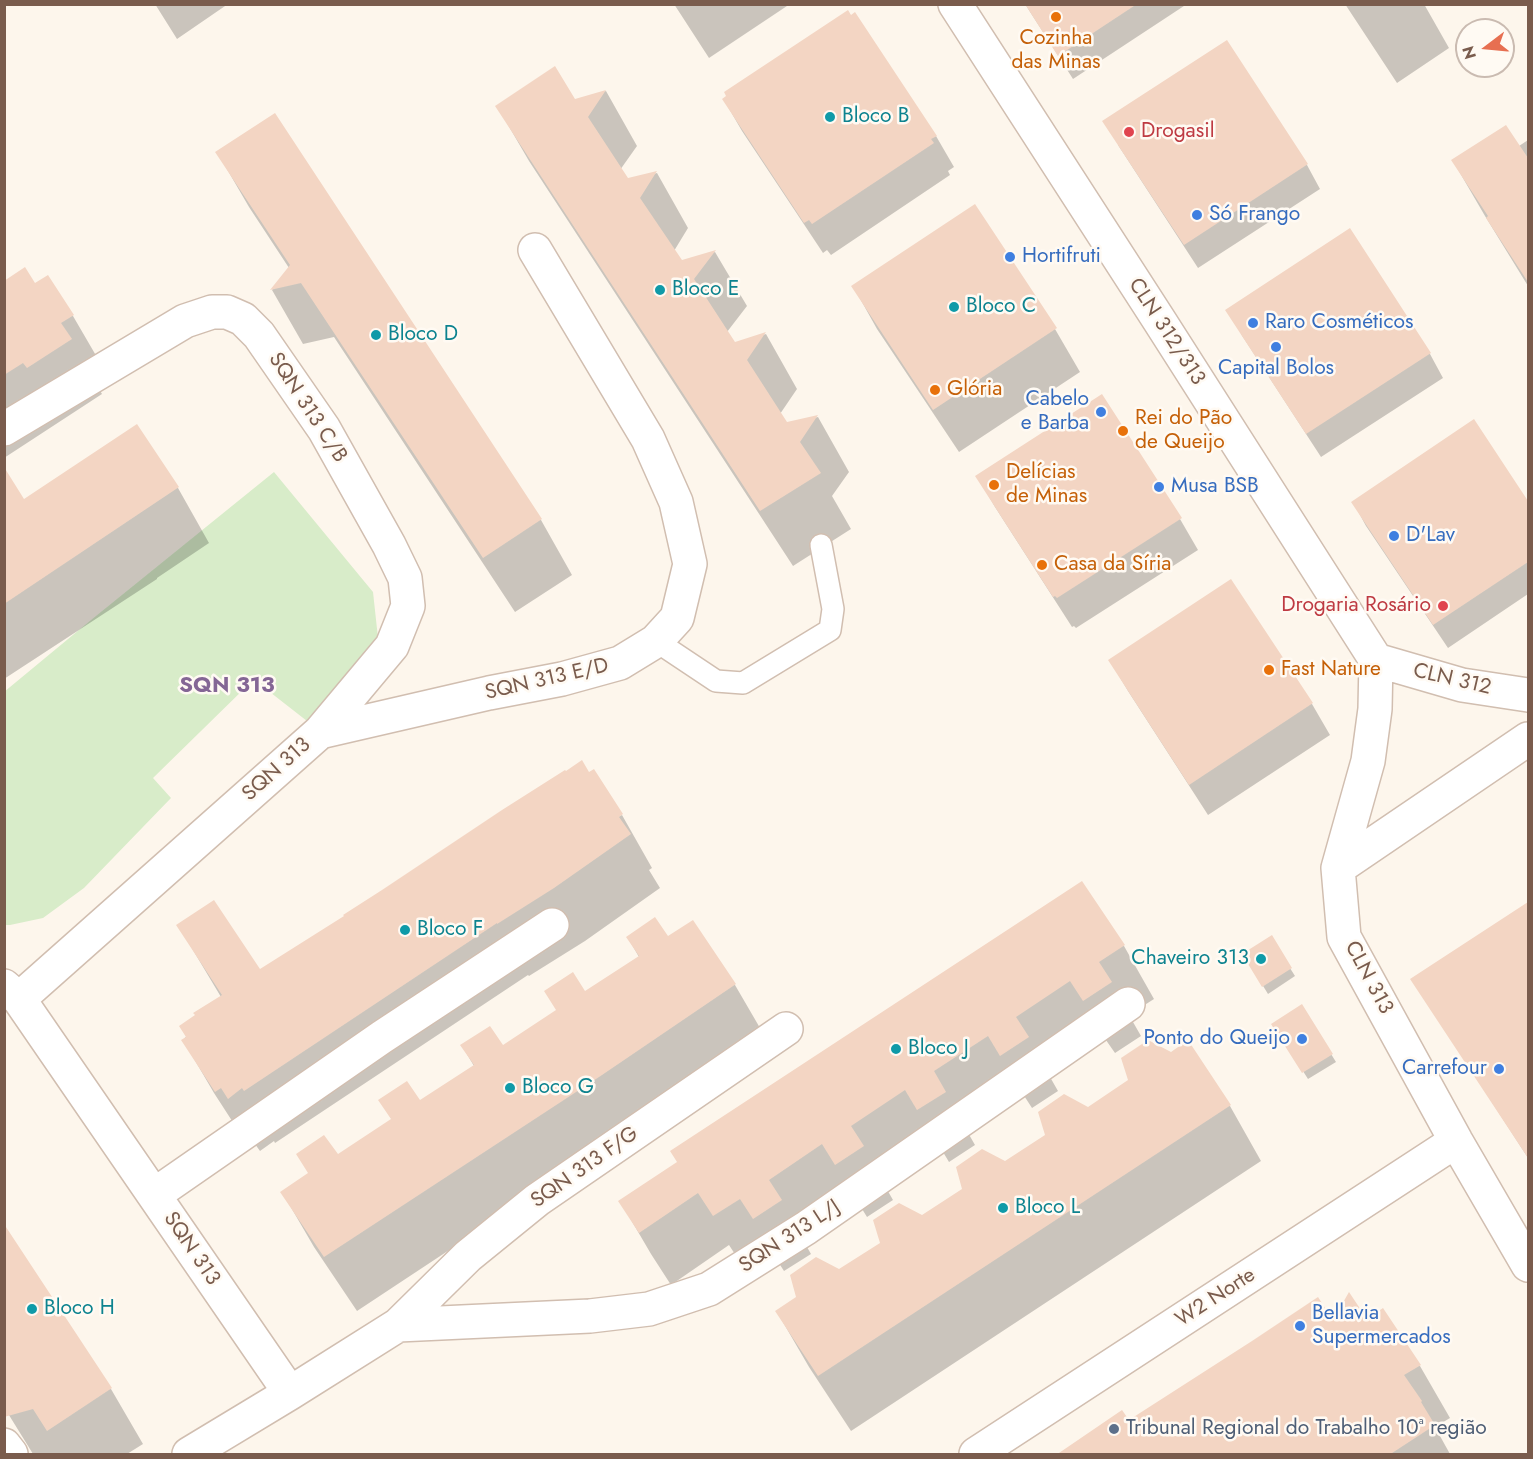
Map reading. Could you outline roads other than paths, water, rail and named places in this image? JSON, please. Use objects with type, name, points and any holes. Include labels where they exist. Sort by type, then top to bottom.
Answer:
[{"type":"street","name":"CLN 312/313","points":[[955,4],[1376,660]]},
{"type":"street","name":"SQN 313 E/D","points":[[320,732],[582,674],[621,663],[656,641],[677,618],[690,564],[676,502],[648,439],[535,250]]},
{"type":"street","name":"SQN 313 C/B","points":[[4,429],[185,321],[212,312],[227,312],[243,319],[259,335],[324,429],[405,578],[408,606],[392,646],[320,732]]},
{"type":"street","name":"CLN 312","points":[[1376,660],[1462,685],[1528,695]]},
{"type":"street","name":"CLN 313","points":[[1376,660],[1375,709],[1368,761],[1338,868],[1344,937],[1456,1141],[1528,1265]]},
{"type":"street","name":"SQN 313","points":[[290,1394],[12,993],[320,732]]},
{"type":"street","points":[[1338,868],[1528,739]]},
{"type":"street","points":[[154,1195],[382,1037],[552,925]]},
{"type":"street","name":"SQN 313 L/J","points":[[399,1325],[590,1316],[649,1309],[709,1289],[806,1228],[1128,1004]]},
{"type":"street","name":"SQN 313 F/G","points":[[399,1325],[468,1256],[537,1200],[786,1029]]},
{"type":"street","name":"W2 Norte","points":[[976,1455],[1456,1141]]},
{"type":"street","points":[[189,1455],[399,1325]]},
{"type":"street","points":[[4,1445],[11,1455]]},
{"type":"lane","points":[[656,641],[716,681],[743,683],[830,630],[833,609],[821,545]]},
{"type":"place","name":"Cozinha das Minas","points":[[1056,17]]},
{"type":"place","name":"Bloco B","points":[[830,117]]},
{"type":"place","name":"Drogasil","points":[[1129,132]]},
{"type":"place","name":"Só Frango","points":[[1197,215]]},
{"type":"place","name":"Hortifruti","points":[[1010,257]]},
{"type":"place","name":"Bloco E","points":[[660,290]]},
{"type":"place","name":"Bloco C","points":[[954,307]]},
{"type":"place","name":"Raro Cosméticos","points":[[1253,323]]},
{"type":"place","name":"Bloco D","points":[[376,335]]},
{"type":"place","name":"Capital Bolos","points":[[1276,347]]},
{"type":"place","name":"Glória","points":[[935,390]]},
{"type":"place","name":"Cabelo e Barba","points":[[1101,412]]},
{"type":"place","name":"Rei do Pão de Queijo","points":[[1123,431]]},
{"type":"place","name":"Delícias de Minas","points":[[994,485]]},
{"type":"place","name":"Musa BSB","points":[[1159,487]]},
{"type":"place","name":"D'Lav","points":[[1394,536]]},
{"type":"place","name":"Casa da Síria","points":[[1042,565]]},
{"type":"place","name":"Drogaria Rosário","points":[[1443,606]]},
{"type":"place","name":"Fast Nature","points":[[1269,670]]},
{"type":"place","name":"Bloco F","points":[[405,930]]},
{"type":"place","name":"Chaveiro 313","points":[[1261,959]]},
{"type":"place","name":"Ponto do Queijo","points":[[1302,1039]]},
{"type":"place","name":"Bloco J","points":[[896,1049]]},
{"type":"place","name":"Carrefour","points":[[1499,1069]]},
{"type":"place","name":"Bloco G","points":[[510,1088]]},
{"type":"place","name":"Bloco L","points":[[1003,1208]]},
{"type":"place","name":"Bloco H","points":[[32,1309]]},
{"type":"place","name":"Bellavia Supermercados","points":[[1300,1326]]},
{"type":"place","name":"Tribunal Regional do Trabalho 10ª região","points":[[1114,1429]]},
{"type":"district","name":"SQN 313","points":[[227,687]]}]
